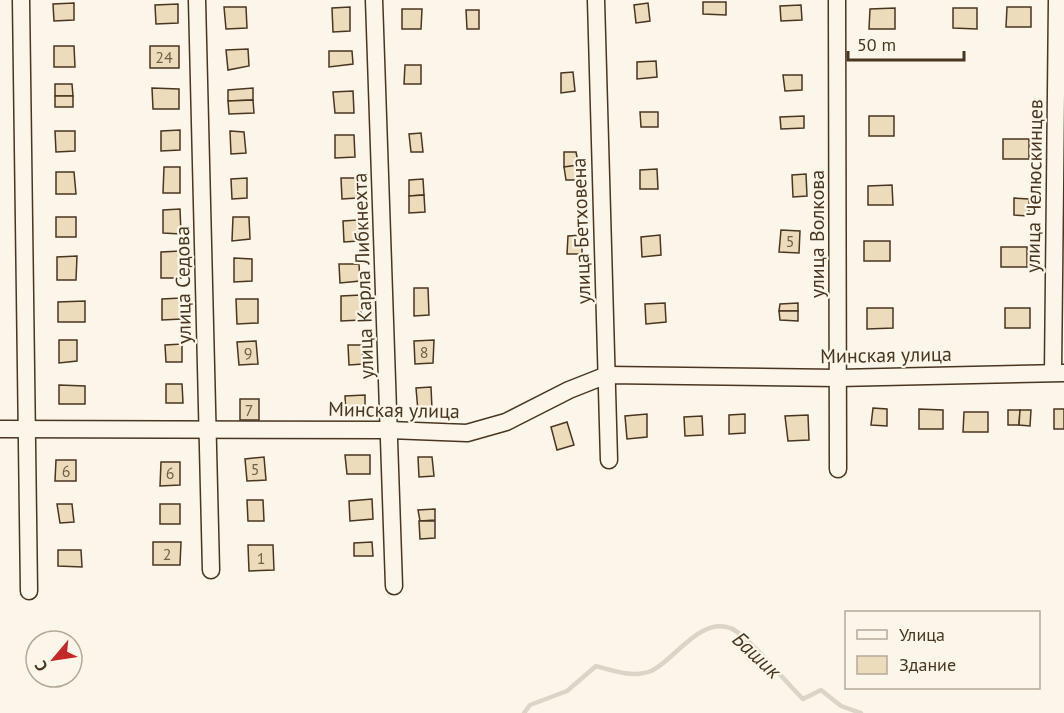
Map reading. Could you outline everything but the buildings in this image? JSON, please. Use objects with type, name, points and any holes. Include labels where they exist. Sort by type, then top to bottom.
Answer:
[{"type":"street","points":[[21,0],[29,591]]},
{"type":"street","name":"улица Седова","points":[[197,0],[211,570]]},
{"type":"street","name":"улица Карла Либкнехта","points":[[374,0],[394,586]]},
{"type":"street","name":"улица Бетховена","points":[[596,0],[609,460]]},
{"type":"street","name":"улица Волкова","points":[[837,0],[838,469]]},
{"type":"street","name":"улица Челюскинцев","points":[[1057,0],[1059,372]]},
{"type":"street","name":"Минская улица","points":[[0,429],[389,430],[466,433],[506,422],[569,390],[607,375],[838,378],[1059,372]]},
{"type":"waterway","name":"Башик","points":[[524,713],[530,705],[567,691],[596,666],[631,674],[651,671],[697,634],[719,626],[730,628],[746,639],[803,699],[821,690],[841,706],[861,713]]}]
